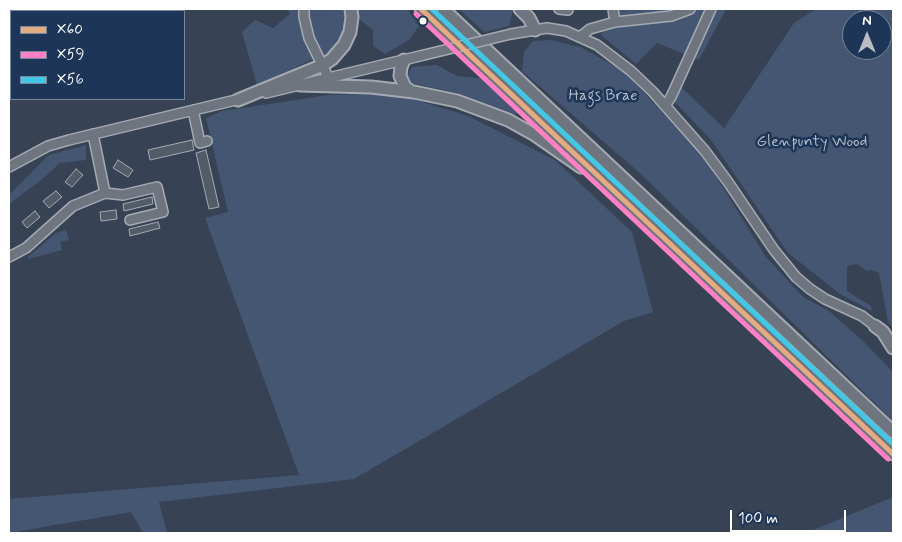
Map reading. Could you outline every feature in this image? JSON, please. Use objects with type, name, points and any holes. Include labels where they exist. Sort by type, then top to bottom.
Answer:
[{"type":"main road","points":[[238,100],[323,65],[332,59],[344,45],[350,32],[351,9]]},
{"type":"main road","points":[[421,9],[893,454]]},
{"type":"main road","points":[[443,9],[893,432]]},
{"type":"main road","points":[[520,9],[535,30]]},
{"type":"main road","points":[[404,60],[400,76],[405,87],[412,92]]},
{"type":"main road","points":[[300,85],[330,82],[412,92],[457,102],[508,120],[566,156],[624,200]]},
{"type":"main road","points":[[875,326],[882,332],[893,348]]},
{"type":"street","points":[[304,9],[308,38],[330,82],[404,60],[535,30],[558,29],[597,45],[631,71],[706,151],[774,250],[796,277],[825,299],[862,316],[875,326]]},
{"type":"street","points":[[613,9],[615,22]]},
{"type":"street","points":[[580,37],[590,29],[615,22],[671,16],[690,9]]},
{"type":"street","points":[[665,106],[671,97],[711,9]]},
{"type":"street","points":[[9,166],[48,146],[300,85]]},
{"type":"street","points":[[193,110],[200,143],[207,141]]},
{"type":"street","points":[[93,134],[105,193]]},
{"type":"street","points":[[9,257],[26,248],[74,206],[105,193],[123,195],[157,187],[163,212],[130,220]]},
{"type":"green space","points":[[287,9],[348,9],[345,36],[335,49],[257,85],[242,32],[255,20],[273,28],[290,14]]},
{"type":"green space","points":[[357,9],[408,9],[419,26],[409,40],[385,54],[373,46],[373,30],[359,19]]},
{"type":"green space","points":[[459,9],[513,9],[509,26],[484,32]]},
{"type":"green space","points":[[617,9],[726,9],[699,60],[657,43],[636,64],[601,35],[617,14]]},
{"type":"green space","name":"Glenpunty Wood","points":[[816,9],[893,9],[893,329],[888,322],[879,273],[871,270],[867,271],[857,264],[847,266],[847,291],[871,306],[872,311],[840,294],[788,253],[711,140],[674,101],[681,87],[724,128],[794,23]]},
{"type":"green space","name":"Hags Brae","points":[[551,40],[580,47],[622,70],[666,116],[707,162],[766,257],[803,297],[829,311],[863,341],[893,372],[893,421],[642,175],[522,71],[524,52],[533,41]]},
{"type":"green space","points":[[437,65],[457,76],[480,78],[519,112],[514,116],[461,94],[412,83],[408,75],[412,67]]},
{"type":"green space","points":[[373,94],[416,100],[468,116],[555,160],[632,232],[653,312],[624,321],[354,479],[159,502],[167,533],[143,533],[131,512],[9,533],[9,499],[299,475],[205,218],[228,212],[206,118],[222,111],[329,95]]},
{"type":"green space","points":[[86,145],[86,160],[60,163],[9,204],[9,193],[49,155]]},
{"type":"green space","points":[[66,230],[69,240],[60,242],[62,250],[28,259],[56,233]]},
{"type":"green space","points":[[893,497],[893,533],[806,533]]},
{"type":"building","points":[[192,140],[194,150],[150,160],[148,150]]},
{"type":"building","points":[[206,150],[219,207],[209,209],[196,153]]},
{"type":"building","points":[[118,160],[133,170],[128,177],[113,168]]},
{"type":"building","points":[[76,169],[83,175],[72,187],[65,182]]},
{"type":"building","points":[[56,191],[62,197],[49,208],[43,201]]},
{"type":"building","points":[[152,197],[153,204],[124,211],[123,204]]},
{"type":"building","points":[[116,210],[117,219],[101,221],[100,212]]},
{"type":"building","points":[[35,211],[40,217],[27,228],[22,222]]},
{"type":"building","points":[[158,222],[160,228],[130,236],[129,229]]},
{"type":"transit line","name":"X60","points":[[421,9],[893,454]]},
{"type":"transit line","name":"X56","points":[[432,9],[893,444]]},
{"type":"transit line","name":"X59","points":[[416,14],[888,459]]}]
